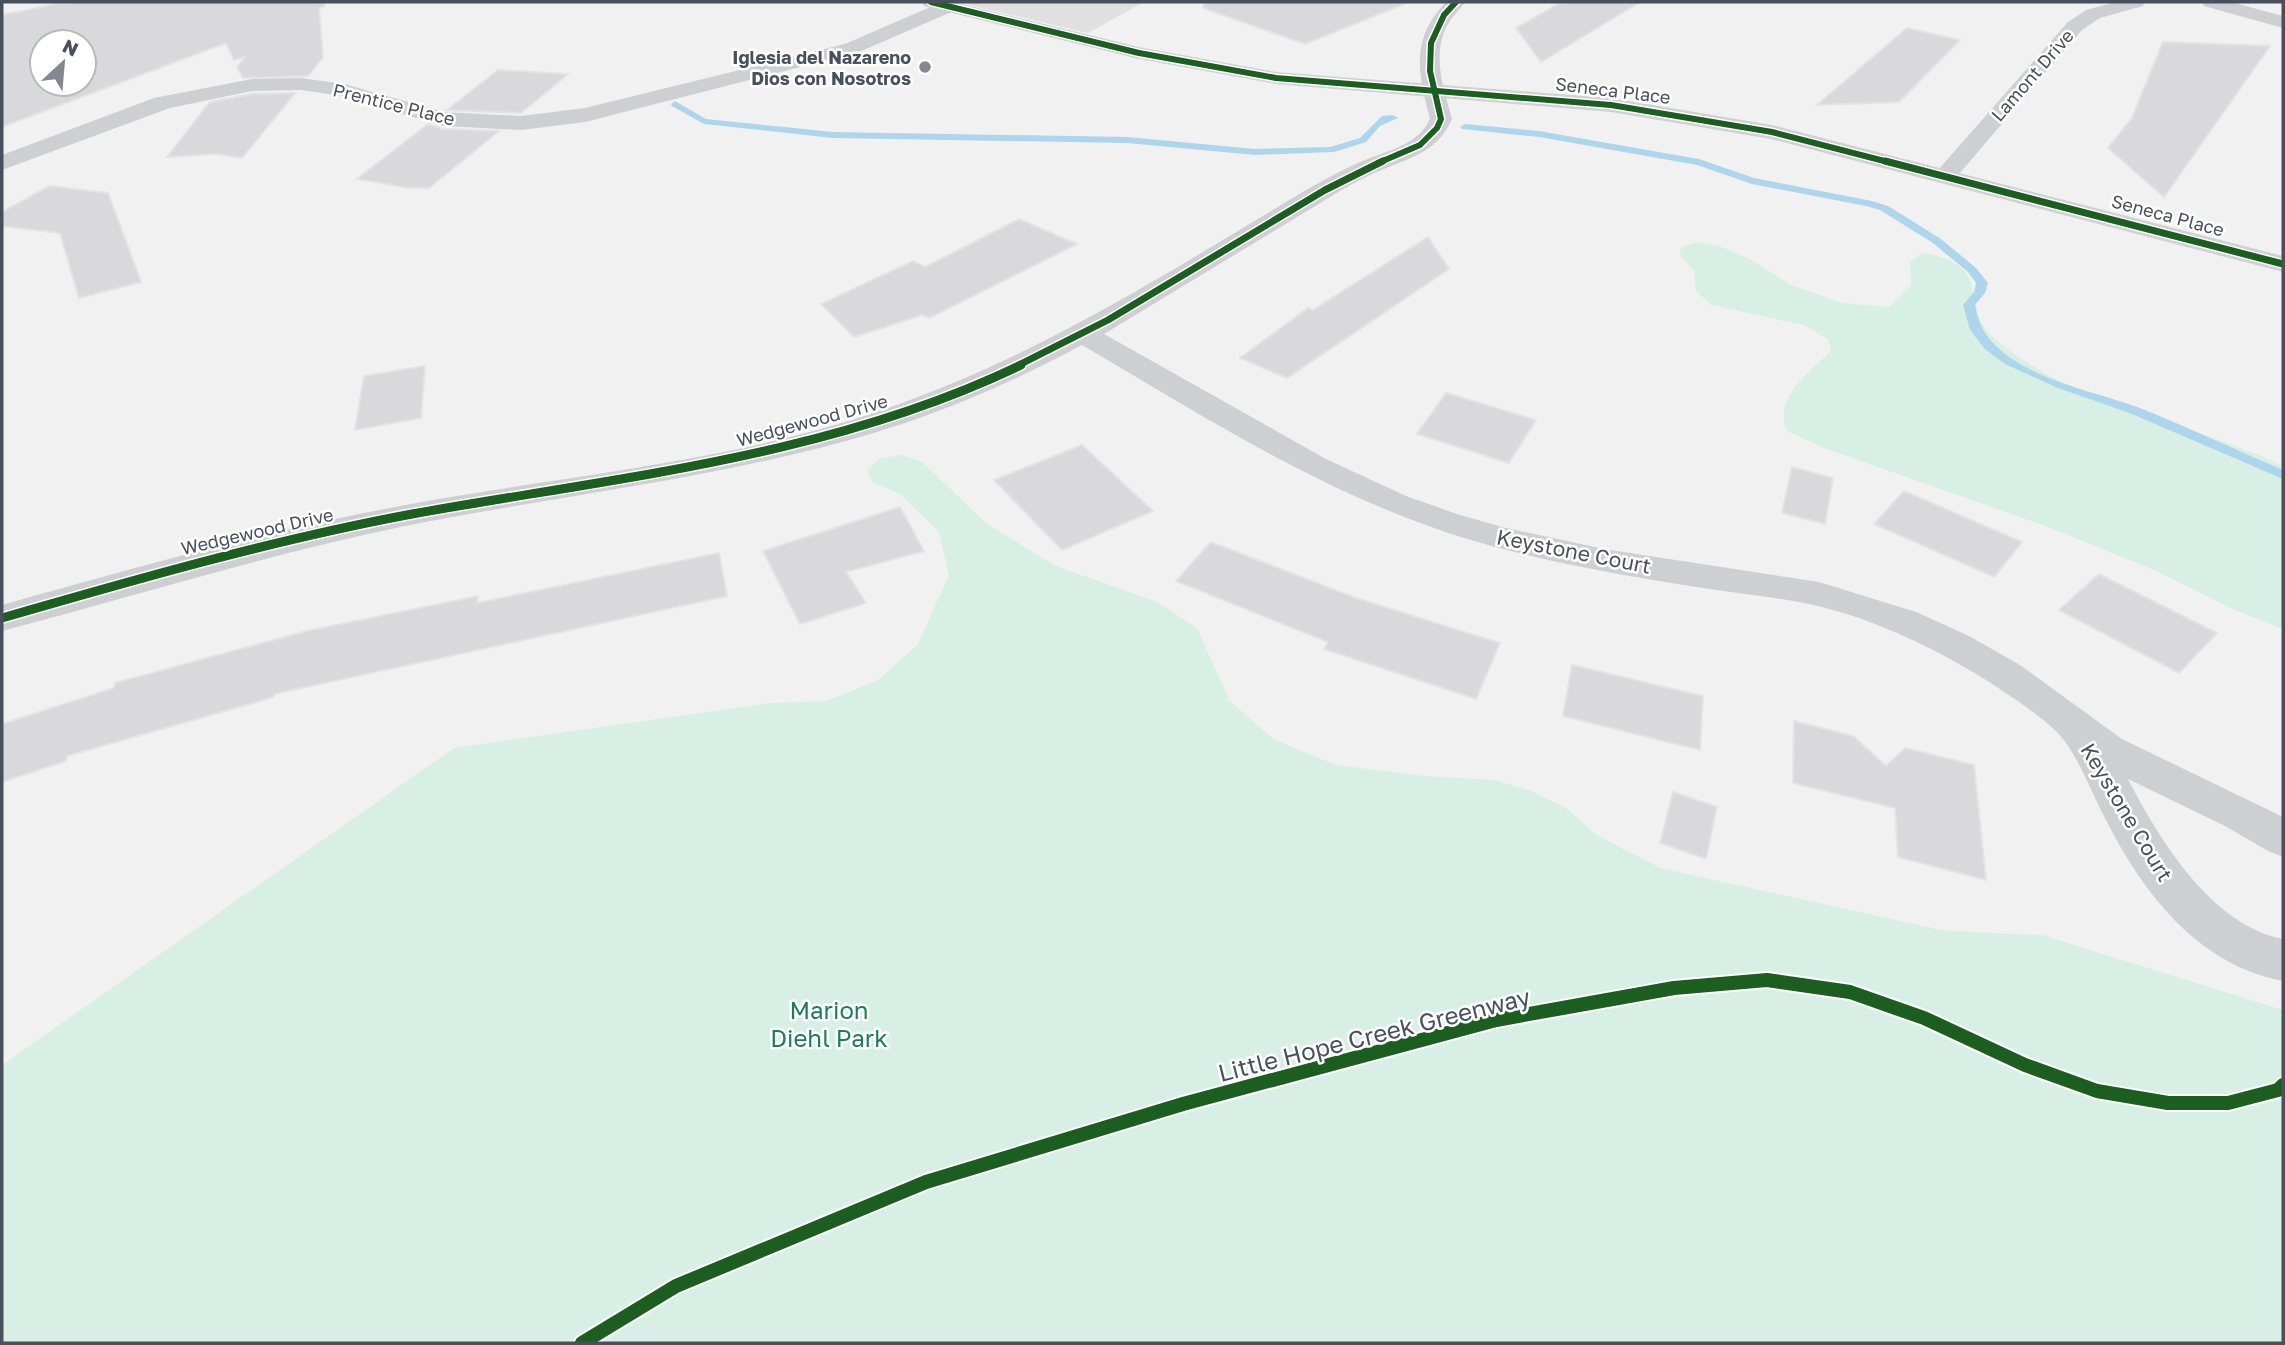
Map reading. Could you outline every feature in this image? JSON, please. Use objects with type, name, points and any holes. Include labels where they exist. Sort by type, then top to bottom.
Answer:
[{"type":"street","name":"Wedgewood Drive","points":[[2,618],[143,577],[322,533],[749,456],[850,431],[968,390],[1082,333],[1210,260],[1322,191],[1416,147],[1433,135],[1441,119],[1433,92],[1428,58],[1431,35],[1443,15],[1456,2]]},
{"type":"street","name":"Lamont Drive","points":[[1945,175],[2075,26],[2093,14],[2136,2]]},
{"type":"street","points":[[2211,2],[2283,22]]},
{"type":"street","name":"Seneca Place","points":[[940,4],[1204,67],[1351,86],[1579,102],[1772,132],[2283,264]]},
{"type":"street","name":"Prentice Place","points":[[2,163],[162,103],[216,90],[252,85],[301,84],[344,90],[443,120],[521,123],[585,116],[852,48],[940,4]]},
{"type":"street","name":"Keystone Court","points":[[1082,333],[1319,469],[1395,503],[1482,532],[1567,553],[1819,594],[1919,627],[1984,660],[2033,693],[2076,729],[2138,766],[2255,820],[2283,839]]},
{"type":"street","name":"Keystone Court","points":[[2076,729],[2106,773],[2132,829],[2164,880],[2209,924],[2249,950],[2283,960]]},
{"type":"shaded area","points":[[956,2],[1144,2],[1088,33]]},
{"type":"green space","points":[[1698,242],[1719,246],[1748,258],[1791,285],[1842,303],[1889,307],[1911,285],[1910,262],[1922,253],[1938,256],[1953,262],[1965,272],[1972,286],[1981,322],[1993,337],[2041,371],[2108,401],[2283,466],[2283,629],[2235,610],[2154,570],[2048,527],[1824,448],[1787,431],[1784,419],[1789,396],[1831,351],[1828,339],[1804,325],[1711,305],[1696,291],[1694,270],[1681,257],[1680,247]]},
{"type":"green space","name":"Marion Diehl Park","points":[[900,455],[921,461],[987,524],[1056,566],[1157,602],[1197,628],[1229,700],[1273,739],[1336,765],[1424,776],[1494,780],[1528,790],[1565,807],[1595,834],[1660,868],[1946,931],[2042,935],[2283,1010],[2283,1343],[2,1343],[2,1065],[454,748],[771,703],[826,701],[877,681],[918,644],[949,575],[939,532],[900,494],[872,482],[867,470],[879,459]]},
{"type":"building","points":[[66,2],[324,2],[325,6],[319,8],[323,57],[308,76],[243,78],[237,67],[245,57],[234,60],[226,43],[98,91],[98,28],[28,28],[28,98],[79,98],[2,127],[2,15]]},
{"type":"building","points":[[1204,2],[1404,4],[1305,44],[1203,8]]},
{"type":"building","points":[[1562,2],[1640,2],[1541,62],[1516,28]]},
{"type":"building","points":[[1907,28],[1960,40],[1899,102],[1817,105]]},
{"type":"building","points":[[2163,42],[2270,46],[2164,197],[2108,148],[2132,118]]},
{"type":"building","points":[[498,70],[568,74],[521,113],[447,110]]},
{"type":"building","points":[[295,93],[242,158],[216,154],[167,157],[210,102],[252,94]]},
{"type":"building","points":[[428,124],[443,129],[499,131],[429,188],[410,188],[357,179]]},
{"type":"building","points":[[49,186],[108,193],[141,282],[79,298],[60,233],[2,226],[2,212]]},
{"type":"building","points":[[1019,219],[1077,244],[929,318],[922,315],[854,337],[821,304],[913,261],[925,267]]},
{"type":"building","points":[[1428,237],[1449,269],[1287,378],[1240,358],[1308,308],[1313,310]]},
{"type":"building","points":[[425,366],[421,418],[355,430],[364,376]]},
{"type":"building","points":[[1446,393],[1536,420],[1509,463],[1417,434]]},
{"type":"building","points":[[1082,445],[1153,511],[1062,550],[994,480]]},
{"type":"building","points":[[1792,467],[1833,478],[1825,524],[1782,513]]},
{"type":"building","points":[[1904,491],[2022,542],[1994,577],[1874,524]]},
{"type":"building","points":[[900,507],[924,551],[846,572],[866,603],[800,624],[763,551]]},
{"type":"building","points":[[1211,542],[1356,598],[1500,643],[1476,699],[1324,649],[1328,642],[1176,581]]},
{"type":"building","points":[[719,553],[727,596],[274,694],[274,697],[67,756],[66,761],[2,782],[2,724],[114,688],[115,683],[307,631],[478,596],[477,603]]},
{"type":"building","points":[[2099,574],[2217,633],[2179,673],[2059,610]]},
{"type":"building","points":[[1572,665],[1703,696],[1700,750],[1563,716]]},
{"type":"building","points":[[1794,721],[1853,736],[1886,766],[1905,748],[1974,765],[1986,880],[1898,857],[1895,808],[1793,783]]},
{"type":"building","points":[[1673,792],[1717,807],[1706,859],[1660,843]]},
{"type":"waterway","points":[[675,104],[704,121],[833,135],[1127,140],[1255,152],[1331,150],[1363,140],[1385,118],[1393,118]]},
{"type":"waterway","points":[[1465,127],[1539,134],[1699,162],[1752,181],[1884,208],[1937,241],[1972,270],[1982,283],[1979,293],[1969,305],[1974,327],[1989,346],[2010,362],[2062,386],[2136,411],[2283,475]]},
{"type":"cycle path","points":[[931,2],[1139,53],[1276,78],[1611,105],[1772,132],[2283,264]]},
{"type":"cycle path","points":[[2,618],[305,537],[408,515],[652,474],[774,450],[834,435],[948,397],[1056,348],[1211,260],[1331,186],[1428,140],[1441,119],[1430,71],[1431,43],[1435,29],[1456,2]]},
{"type":"cycle path","name":"Little Hope Creek Greenway","points":[[582,1343],[676,1286],[926,1182],[1183,1104],[1496,1020],[1674,988],[1767,980],[1850,992],[1924,1018],[2025,1065],[2097,1091],[2168,1103],[2228,1103],[2278,1090],[2283,1085]]},
{"type":"place","name":"Iglesia del Nazareno Dios con Nosotros","points":[[925,67]]}]
